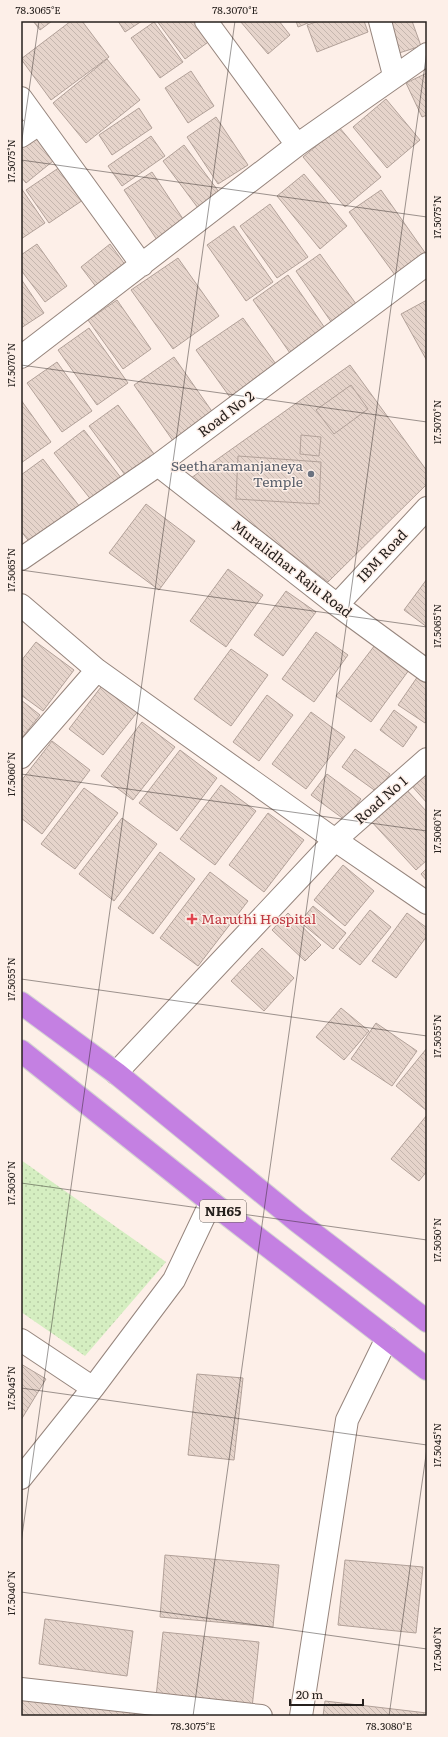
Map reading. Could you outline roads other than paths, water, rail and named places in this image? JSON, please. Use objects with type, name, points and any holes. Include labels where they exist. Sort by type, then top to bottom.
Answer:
[{"type":"highway","name":"NH65","points":[[21,1003],[116,1073],[297,1221],[427,1321]]},
{"type":"highway","name":"NH65","points":[[21,1051],[211,1202],[427,1369]]},
{"type":"street","points":[[206,21],[297,145]]},
{"type":"street","points":[[380,21],[394,75]]},
{"type":"street","points":[[21,357],[297,145],[394,75],[427,54]]},
{"type":"street","points":[[21,98],[142,264]]},
{"type":"street","points":[[21,136],[40,124]]},
{"type":"street","name":"Road No 2","points":[[21,558],[158,465],[427,264]]},
{"type":"street","name":"Muralidhar Raju Road","points":[[158,465],[337,605],[427,671]]},
{"type":"street","name":"IBM Road","points":[[337,605],[427,508]]},
{"type":"street","points":[[21,605],[97,670],[335,840],[427,903]]},
{"type":"street","points":[[21,757],[97,670]]},
{"type":"street","name":"Road No 1","points":[[116,1073],[335,840],[427,759]]},
{"type":"street","points":[[21,1478],[93,1388],[174,1280],[211,1202]]},
{"type":"street","points":[[301,1716],[347,1420],[387,1338]]},
{"type":"street","points":[[21,1340],[93,1388]]},
{"type":"street","points":[[21,1688],[261,1716]]},
{"type":"place","name":"Seetharamanjaneya Temple","points":[[311,474]]},
{"type":"place","name":"Maruthi Hospital","points":[[192,919]]}]
